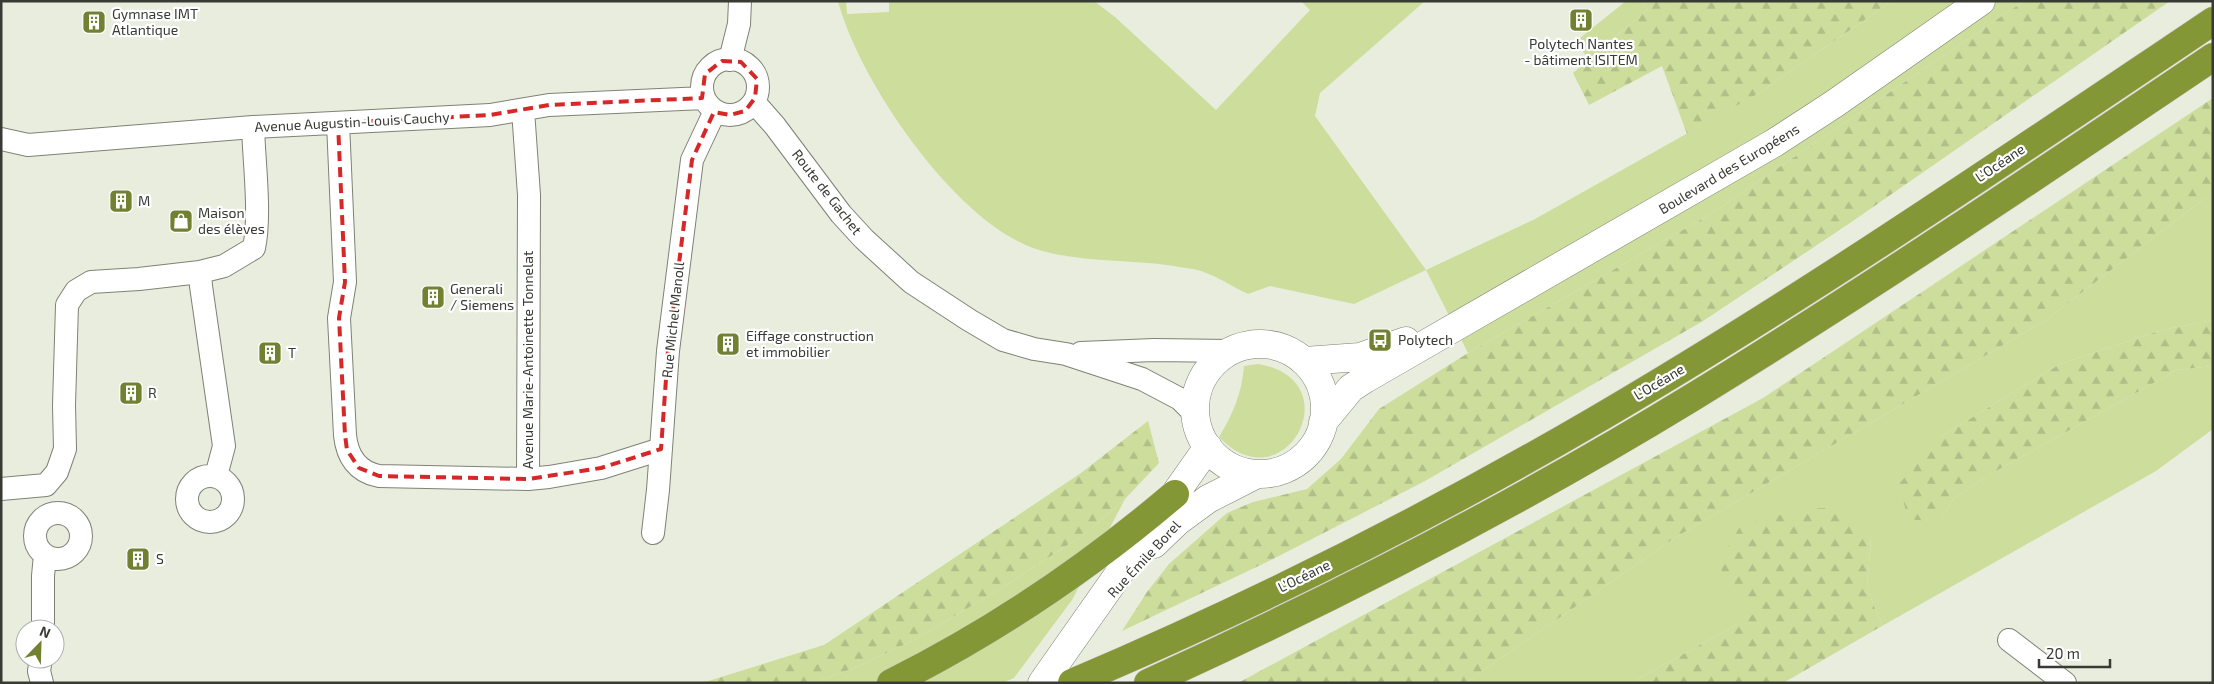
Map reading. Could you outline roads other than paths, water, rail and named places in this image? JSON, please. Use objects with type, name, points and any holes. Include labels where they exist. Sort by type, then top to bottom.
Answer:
[{"type":"highway","name":"L’Océane","points":[[1072,683],[1153,648],[1316,570],[1514,466],[1593,421],[1840,269],[2213,21]]},
{"type":"highway","points":[[1148,683],[1346,589],[1468,526],[1610,446],[1691,398],[1870,286],[2213,57]]},
{"type":"highway","points":[[890,683],[940,658],[1051,589],[1131,531],[1174,494]]},
{"type":"street","points":[[730,60],[739,24],[740,1]]},
{"type":"street","name":"Boulevard des Européens","points":[[1324,422],[1351,388],[1774,143],[1834,104],[1981,1]]},
{"type":"street","points":[[730,60],[745,64],[753,72],[758,87],[754,102],[745,111],[726,115],[709,105],[702,86],[708,70],[718,62],[730,60]]},
{"type":"street","name":"Route de Gachet","points":[[754,102],[775,126],[841,214],[864,239],[911,282],[960,315],[1003,340],[1034,349],[1066,354],[1142,379],[1180,399],[1195,414]]},
{"type":"street","name":"Avenue Augustin-Louis Cauchy","points":[[1,139],[28,145],[253,127],[490,115],[550,104],[709,105]]},
{"type":"street","name":"Rue Michel Manoll","points":[[653,533],[668,351],[692,160],[709,105]]},
{"type":"street","name":"Avenue Marie-Antoinette Tonnelat","points":[[338,123],[346,282],[339,318],[347,450],[359,468],[370,475],[528,479],[529,195],[523,110]]},
{"type":"street","points":[[1,489],[46,485],[57,472],[65,449],[64,405],[67,305],[76,291],[91,282],[200,272],[224,266],[254,248],[256,230],[253,127]]},
{"type":"street","points":[[200,272],[224,446],[216,476]]},
{"type":"street","name":"Boulevard des Européens","points":[[1305,362],[1360,357],[1467,320]]},
{"type":"street","points":[[1264,344],[1278,346],[1305,362],[1314,371],[1322,389],[1325,409],[1324,422],[1315,444],[1300,460],[1280,470],[1257,474],[1235,469],[1224,463],[1208,447],[1197,424],[1195,414],[1196,395],[1203,377],[1214,362],[1230,351],[1249,345],[1264,344]]},
{"type":"street","name":"Route de Gachet","points":[[1066,354],[1154,350],[1230,351]]},
{"type":"street","name":"Rue Émile Borel","points":[[1042,683],[1208,447]]},
{"type":"street","points":[[528,479],[601,468],[661,448]]},
{"type":"street","name":"Rue Émile Borel","points":[[1088,620],[1149,550],[1178,521],[1208,499],[1257,474]]},
{"type":"street","points":[[46,485],[55,512]]},
{"type":"street","points":[[55,512],[70,515],[80,526],[81,541],[73,554],[59,559],[45,555],[36,544],[35,530],[42,518],[55,512]]},
{"type":"street","points":[[43,619],[42,576],[45,555]]},
{"type":"street","points":[[2009,640],[2065,683]]},
{"type":"street","points":[[39,669],[42,683]]},
{"type":"place","name":"Polytech Nantes - bâtiment ISITEM","points":[[1581,20]]},
{"type":"place","name":"Gymnase IMT Atlantique","points":[[94,22]]},
{"type":"place","name":"M","points":[[121,201]]},
{"type":"place","name":"Maison des élèves","points":[[181,221]]},
{"type":"place","name":"Generali / Siemens","points":[[433,297]]},
{"type":"place","name":"Polytech","points":[[1380,340]]},
{"type":"place","name":"Eiffage construction et immobilier","points":[[728,344]]},
{"type":"place","name":"T","points":[[270,353]]},
{"type":"place","name":"R","points":[[131,393]]},
{"type":"place","name":"S","points":[[138,559]]}]
